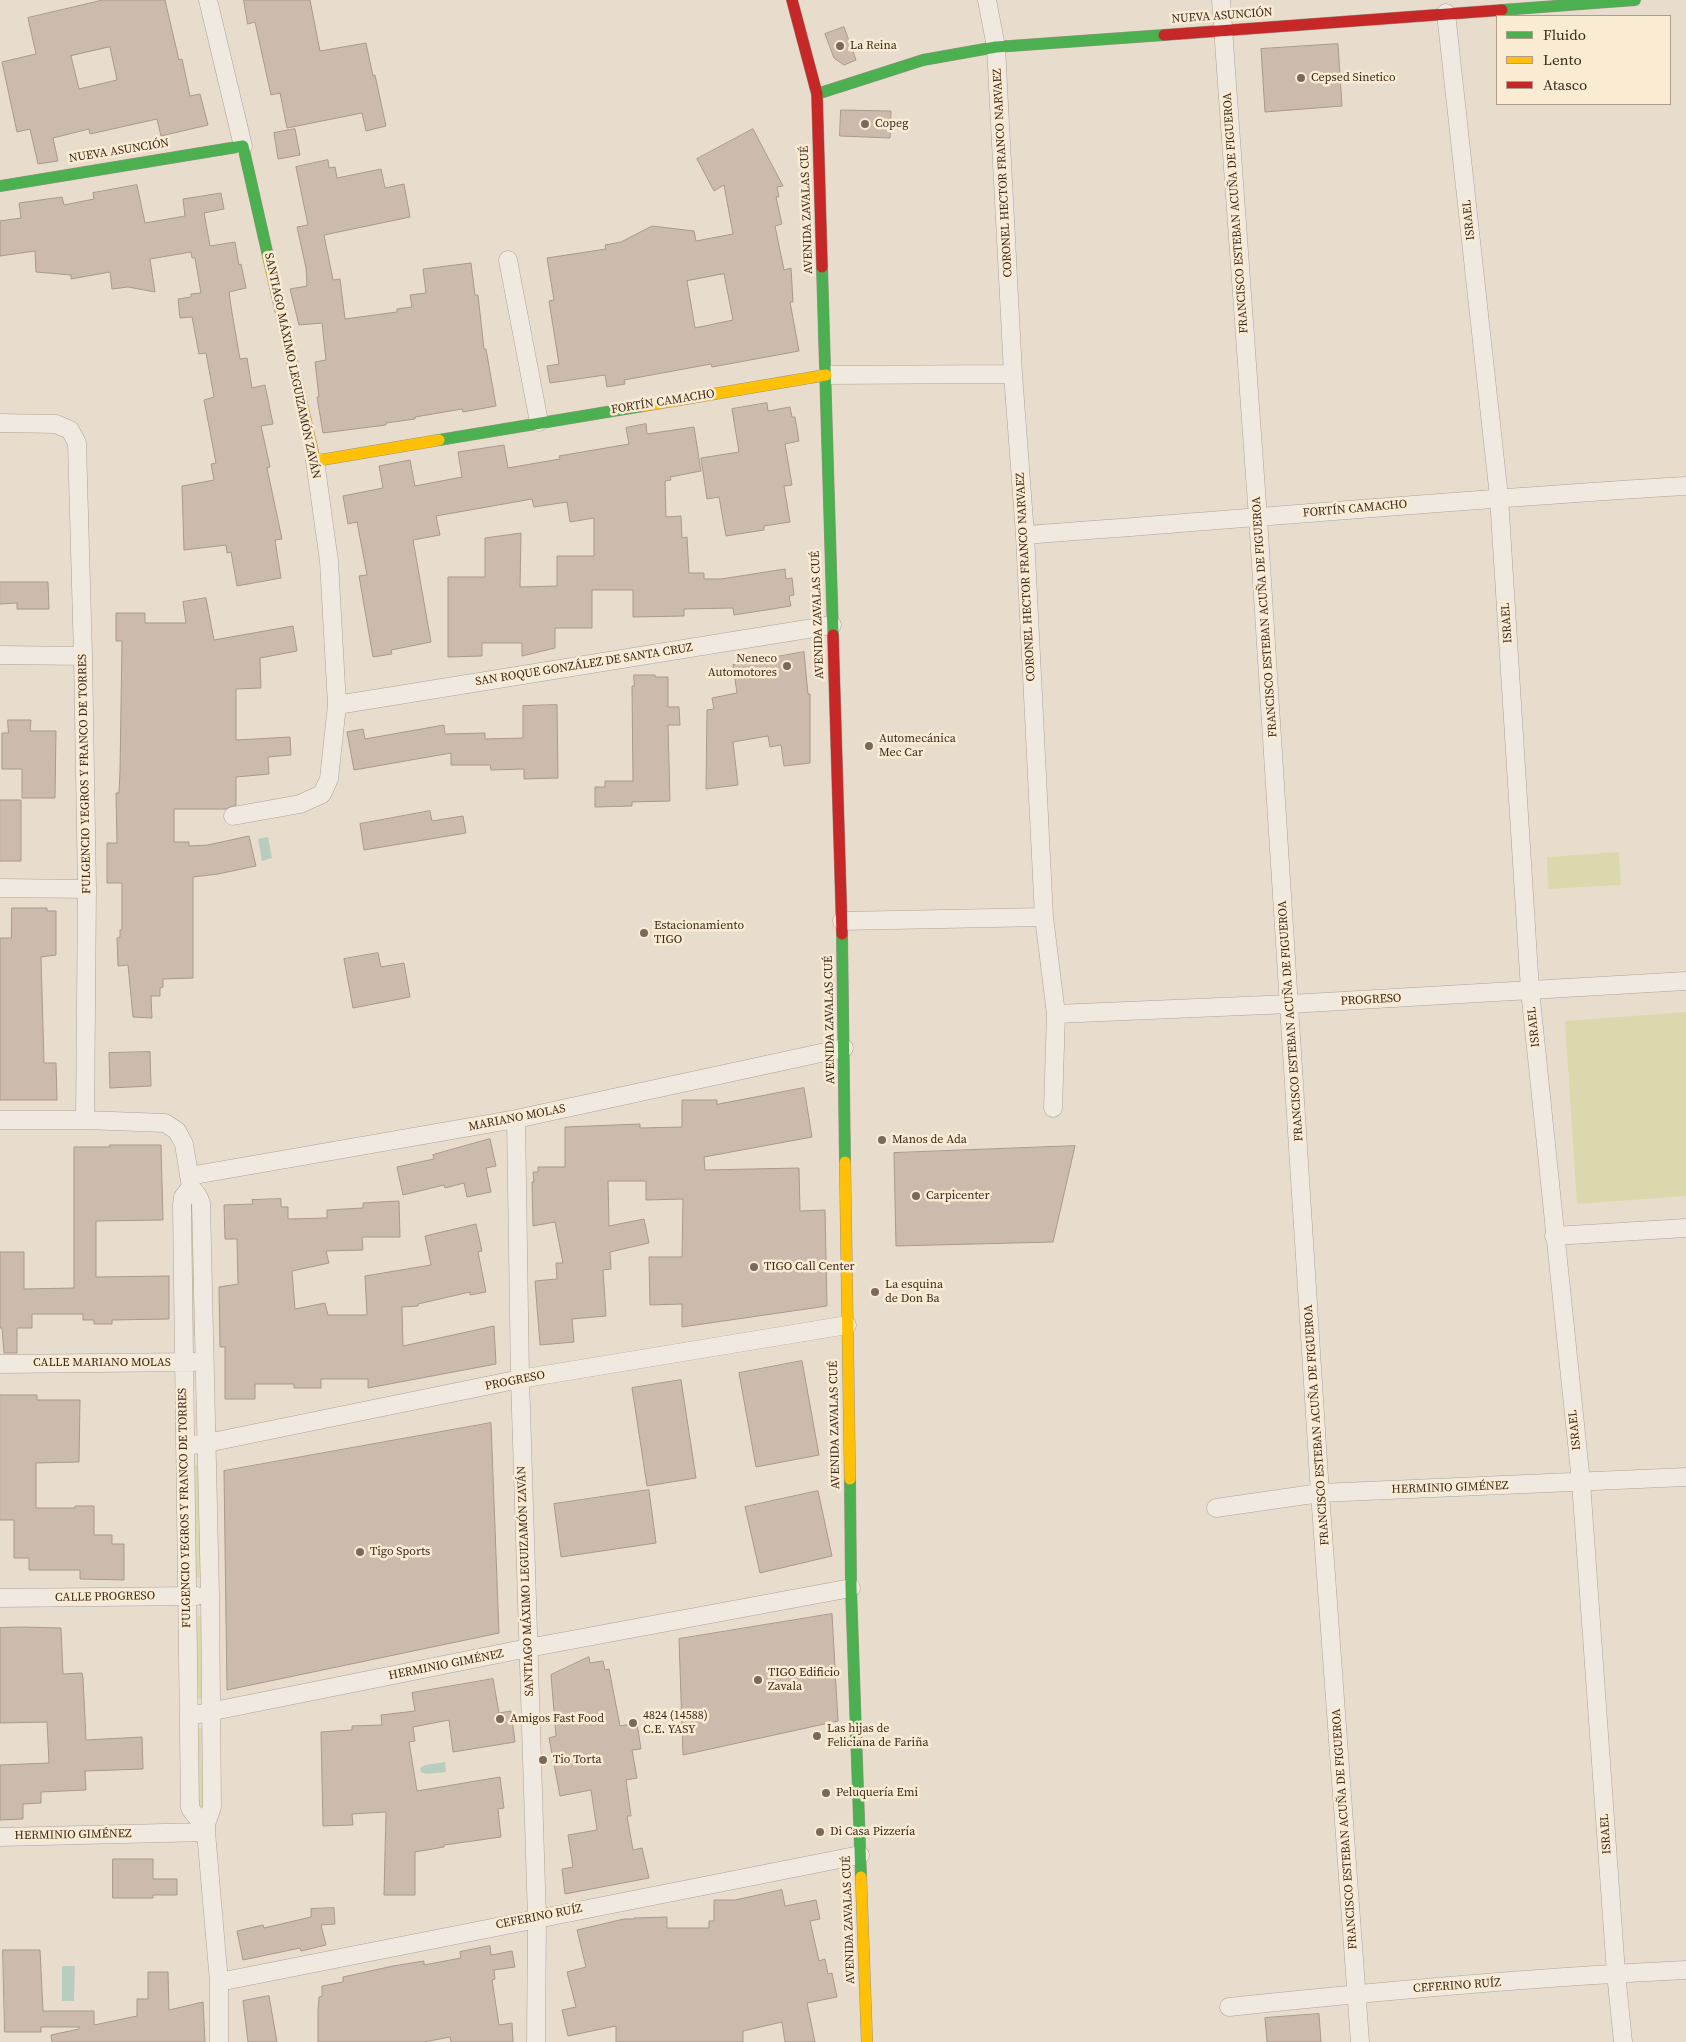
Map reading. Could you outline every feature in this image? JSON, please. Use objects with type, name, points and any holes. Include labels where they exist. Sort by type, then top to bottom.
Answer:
[{"type":"main road","name":"AVENIDA ZAVALAS CUÉ","points":[[792,0],[817,94],[842,921],[851,1588],[867,2042]]},
{"type":"main road","name":"NUEVA ASUNCIÓN","points":[[817,94],[923,60],[996,47],[1635,0]]},
{"type":"main road","name":"NUEVA ASUNCIÓN","points":[[0,186],[243,146]]},
{"type":"main road","name":"SANTIAGO MÁXIMO LEGUIZAMÓN ZAVÁN","points":[[243,146],[315,461]]},
{"type":"main road","name":"FORTÍN CAMACHO","points":[[315,461],[826,375]]},
{"type":"street","name":"SANTIAGO MÁXIMO LEGUIZAMÓN ZAVÁN","points":[[208,0],[243,146]]},
{"type":"street","name":"CORONEL HECTOR FRANCO NARVAEZ","points":[[987,0],[996,47],[1025,535],[1044,917],[1056,1014],[1053,1108]]},
{"type":"street","name":"FRANCISCO ESTEBAN ACUÑA DE FIGUEROA","points":[[1221,0],[1258,518],[1320,1493],[1360,2042]]},
{"type":"street","name":"ISRAEL","points":[[1446,13],[1499,497],[1530,990],[1581,1482],[1616,1973],[1623,2042]]},
{"type":"street","points":[[508,260],[539,422]]},
{"type":"street","name":"FORTÍN CAMACHO","points":[[826,375],[1014,374]]},
{"type":"street","name":"FULGENCIO YEGROS Y FRANCO DE TORRES","points":[[0,423],[56,424],[70,430],[77,443],[87,889],[85,1120],[165,1123],[177,1131],[184,1144],[190,1182],[201,1203],[210,1595],[212,1807],[206,1828],[219,1982],[219,2042]]},
{"type":"street","name":"SANTIAGO MÁXIMO LEGUIZAMÓN ZAVÁN","points":[[233,816],[300,804],[322,794],[329,779],[337,705],[329,561],[315,461]]},
{"type":"street","name":"FORTÍN CAMACHO","points":[[1025,535],[1258,518],[1499,497],[1686,486]]},
{"type":"street","name":"SAN ROQUE GONZÁLEZ DE SANTA CRUZ","points":[[337,705],[832,625]]},
{"type":"street","points":[[0,655],[83,656]]},
{"type":"street","points":[[0,888],[87,889]]},
{"type":"street","points":[[842,921],[1044,917]]},
{"type":"street","name":"PROGRESO","points":[[1056,1014],[1290,1004],[1686,981]]},
{"type":"street","name":"MARIANO MOLAS","points":[[190,1182],[516,1119],[844,1048]]},
{"type":"street","name":"SANTIAGO MÁXIMO LEGUIZAMÓN ZAVÁN","points":[[516,1119],[520,1379],[536,1918],[536,2042]]},
{"type":"street","points":[[0,1120],[85,1120]]},
{"type":"street","name":"FULGENCIO YEGROS Y FRANCO DE TORRES","points":[[190,1182],[183,1197],[182,1205],[190,1808],[206,1828]]},
{"type":"street","points":[[1554,1236],[1686,1228]]},
{"type":"street","name":"PROGRESO","points":[[184,1446],[520,1379],[847,1325]]},
{"type":"street","name":"CALLE MARIANO MOLAS","points":[[0,1364],[205,1362]]},
{"type":"street","name":"HERMINIO GIMÉNEZ","points":[[1216,1508],[1320,1493],[1686,1477]]},
{"type":"street","name":"HERMINIO GIMÉNEZ","points":[[189,1716],[528,1648],[851,1588]]},
{"type":"street","name":"CALLE PROGRESO","points":[[0,1598],[210,1595]]},
{"type":"street","name":"HERMINIO GIMÉNEZ","points":[[0,1837],[206,1828]]},
{"type":"street","name":"CEFERINO RUÍZ","points":[[219,1982],[860,1855]]},
{"type":"street","name":"CEFERINO RUÍZ","points":[[1229,2007],[1356,1994],[1616,1973],[1686,1970]]},
{"type":"shaded area","points":[[268,837],[272,858],[262,861],[258,839]]},
{"type":"shaded area","points":[[1619,852],[1621,885],[1548,889],[1547,857]]},
{"type":"shaded area","points":[[1686,1012],[1686,1196],[1577,1204],[1565,1021]]},
{"type":"shaded area","points":[[193,1199],[196,1337],[192,1335],[189,1200]]},
{"type":"shaded area","points":[[199,1465],[202,1576],[200,1578],[195,1576],[194,1466]]},
{"type":"shaded area","points":[[197,1615],[203,1617],[204,1698],[198,1699],[196,1698],[195,1617]]},
{"type":"shaded area","points":[[196,1729],[204,1729],[206,1805],[199,1809],[197,1807]]},
{"type":"shaded area","points":[[445,1762],[446,1772],[426,1774],[421,1772],[420,1768],[425,1765]]},
{"type":"shaded area","points":[[62,1966],[75,1966],[74,2001],[62,2001]]},
{"type":"building","points":[[103,0],[165,0],[179,60],[182,59],[190,96],[200,94],[208,125],[161,136],[157,119],[90,134],[89,129],[53,138],[58,161],[38,164],[30,129],[17,132],[2,62],[36,54],[28,18]],"holes":[[[110,47],[117,80],[79,89],[71,56]]]},
{"type":"building","points":[[244,0],[310,0],[320,51],[366,43],[386,126],[366,131],[362,113],[287,128],[280,93],[271,95],[255,22],[248,24]]},
{"type":"building","name":"La Reina","points":[[844,27],[856,60],[844,65],[834,58],[825,34]]},
{"type":"building","name":"Cepsed Sinetico","points":[[1338,44],[1342,106],[1265,112],[1261,49]]},
{"type":"building","name":"Copeg","points":[[841,110],[891,111],[890,138],[840,136]]},
{"type":"building","points":[[295,129],[300,155],[278,159],[274,133]]},
{"type":"building","points":[[753,129],[783,186],[777,187],[779,197],[776,197],[782,224],[775,226],[784,270],[791,268],[793,302],[790,302],[799,351],[712,367],[711,364],[624,380],[625,384],[607,387],[605,375],[550,383],[547,366],[559,364],[549,301],[554,300],[547,258],[606,249],[605,245],[621,242],[652,226],[694,231],[696,241],[733,234],[724,185],[714,191],[697,159]],"holes":[[[724,274],[733,320],[695,328],[687,281]]]},
{"type":"building","points":[[328,160],[329,168],[335,167],[337,178],[381,169],[385,188],[404,184],[410,217],[324,235],[333,280],[340,279],[345,319],[397,312],[397,309],[412,307],[410,295],[426,293],[423,269],[471,263],[475,295],[478,295],[484,349],[486,349],[496,406],[463,412],[462,409],[386,423],[386,425],[323,433],[317,397],[319,397],[315,362],[326,360],[322,323],[299,325],[290,289],[307,286],[306,268],[297,227],[308,225],[296,167]]},
{"type":"building","points":[[137,185],[145,223],[185,216],[183,199],[221,193],[224,209],[204,213],[210,246],[235,242],[239,265],[241,264],[246,288],[229,292],[240,359],[247,358],[252,388],[265,385],[273,424],[261,426],[270,467],[267,468],[282,539],[275,540],[281,578],[237,586],[231,552],[227,553],[226,545],[184,550],[182,486],[214,480],[211,464],[216,463],[204,400],[214,397],[206,353],[199,354],[192,317],[180,318],[178,299],[191,297],[191,294],[201,293],[195,258],[192,258],[191,252],[150,259],[155,292],[128,287],[112,289],[110,272],[71,279],[71,275],[36,272],[35,251],[0,256],[0,221],[21,218],[19,203],[62,197],[64,205],[94,199],[93,193]]},
{"type":"building","points":[[767,403],[768,411],[790,407],[792,417],[795,417],[799,441],[785,444],[792,485],[784,486],[790,522],[764,526],[764,530],[726,536],[719,497],[707,499],[701,458],[739,452],[732,409]]},
{"type":"building","points":[[646,424],[647,434],[694,427],[701,471],[670,477],[671,480],[665,481],[666,517],[681,516],[682,538],[687,537],[689,573],[704,573],[704,579],[721,579],[785,569],[786,579],[792,578],[794,595],[789,596],[791,606],[734,615],[733,608],[684,609],[684,616],[633,617],[633,590],[592,590],[592,628],[555,628],[555,648],[522,656],[522,643],[482,643],[482,656],[448,657],[448,577],[485,577],[485,538],[521,533],[520,587],[557,586],[557,556],[594,556],[594,518],[570,522],[567,502],[534,507],[532,499],[436,516],[440,535],[413,540],[431,642],[391,650],[392,654],[373,657],[359,576],[367,575],[357,522],[348,524],[343,496],[383,488],[379,466],[410,460],[415,486],[462,477],[458,452],[504,445],[508,468],[560,459],[559,456],[629,444],[626,428]]},
{"type":"building","points":[[0,582],[48,582],[49,609],[17,609],[17,603],[0,604]]},
{"type":"building","points":[[206,598],[214,640],[293,626],[297,651],[260,658],[261,688],[236,689],[236,740],[290,737],[291,755],[268,757],[269,774],[236,777],[236,805],[226,809],[174,809],[174,842],[189,842],[189,846],[208,845],[249,836],[256,866],[193,877],[193,978],[163,979],[160,996],[151,996],[152,1018],[133,1017],[128,965],[118,966],[117,938],[120,937],[120,930],[122,930],[122,883],[107,883],[107,843],[117,843],[116,793],[119,793],[120,771],[122,641],[116,641],[116,613],[145,613],[145,623],[186,623],[183,602]]},
{"type":"building","points":[[804,652],[808,694],[810,694],[810,763],[784,766],[781,745],[770,747],[768,736],[733,742],[738,785],[706,789],[707,710],[714,709],[712,698],[737,693],[733,665]]},
{"type":"building","points":[[634,675],[668,677],[668,707],[679,707],[680,725],[668,725],[670,801],[632,802],[632,806],[595,807],[595,787],[605,787],[605,781],[633,781],[632,686],[634,686]]},
{"type":"building","points":[[557,705],[558,778],[524,779],[524,769],[491,770],[490,765],[451,765],[451,753],[354,770],[347,732],[363,729],[365,739],[444,725],[445,734],[485,733],[485,739],[523,738],[523,706]]},
{"type":"building","points":[[8,720],[31,720],[30,731],[56,731],[55,798],[22,798],[22,769],[2,769],[2,733],[8,733]]},
{"type":"building","points":[[0,800],[21,800],[21,861],[0,861]]},
{"type":"building","points":[[430,811],[432,821],[463,816],[466,833],[364,850],[360,824]]},
{"type":"building","points":[[12,908],[47,908],[47,911],[56,911],[56,955],[41,957],[44,1063],[56,1063],[57,1100],[0,1100],[0,938],[11,938]]},
{"type":"building","points":[[378,953],[381,967],[404,963],[410,997],[353,1008],[344,959]]},
{"type":"building","points":[[150,1052],[151,1086],[110,1088],[109,1053]]},
{"type":"building","points":[[804,1088],[812,1137],[704,1157],[705,1170],[799,1168],[800,1211],[825,1210],[827,1306],[682,1327],[682,1304],[650,1305],[649,1257],[682,1257],[683,1199],[646,1200],[646,1181],[608,1181],[609,1226],[644,1219],[649,1243],[610,1252],[611,1269],[603,1270],[606,1316],[572,1319],[574,1342],[540,1345],[535,1281],[557,1279],[556,1263],[563,1263],[555,1222],[533,1226],[533,1172],[538,1172],[538,1167],[565,1167],[565,1127],[640,1124],[640,1128],[682,1127],[682,1100],[717,1100],[717,1104]]},
{"type":"building","points":[[490,1139],[496,1166],[486,1168],[491,1192],[467,1197],[464,1183],[445,1188],[444,1185],[403,1195],[397,1167],[434,1159],[433,1155]]},
{"type":"building","points":[[110,1145],[161,1145],[163,1220],[96,1221],[96,1277],[169,1276],[169,1319],[112,1320],[112,1324],[94,1324],[94,1320],[83,1320],[83,1314],[32,1314],[32,1328],[17,1328],[17,1353],[4,1353],[2,1328],[0,1328],[0,1252],[24,1252],[24,1289],[74,1288],[74,1147],[110,1147]]},
{"type":"building","points":[[1075,1146],[1053,1242],[896,1246],[894,1153]]},
{"type":"building","points":[[281,1199],[281,1207],[288,1207],[288,1219],[327,1218],[327,1210],[363,1208],[363,1203],[399,1201],[400,1237],[362,1237],[363,1250],[326,1251],[329,1263],[292,1271],[295,1309],[325,1303],[328,1315],[367,1315],[365,1276],[431,1265],[425,1236],[476,1224],[482,1251],[478,1252],[486,1292],[470,1295],[470,1292],[418,1304],[418,1306],[402,1307],[403,1346],[494,1326],[496,1364],[368,1388],[368,1379],[321,1379],[321,1388],[294,1388],[294,1384],[255,1384],[255,1399],[225,1399],[225,1347],[220,1347],[219,1287],[238,1284],[237,1239],[225,1239],[224,1205],[253,1204],[252,1200]]},
{"type":"building","points":[[802,1361],[819,1455],[756,1467],[739,1373]]},
{"type":"building","points":[[681,1380],[696,1478],[647,1486],[632,1388]]},
{"type":"building","points":[[0,1395],[37,1395],[37,1400],[80,1400],[79,1462],[36,1463],[36,1508],[94,1506],[94,1535],[112,1535],[112,1544],[124,1544],[124,1580],[80,1579],[80,1570],[29,1570],[29,1558],[14,1558],[14,1520],[0,1520]]},
{"type":"building","name":"Tigo Sports","points":[[491,1423],[499,1633],[227,1690],[224,1471]]},
{"type":"building","points":[[649,1490],[656,1543],[561,1557],[554,1504]]},
{"type":"building","points":[[818,1491],[832,1556],[760,1573],[745,1507]]},
{"type":"building","name":"TIGO Edificio Zavala","points":[[832,1614],[838,1721],[683,1755],[679,1639]]},
{"type":"building","points":[[0,1628],[61,1628],[63,1674],[82,1673],[86,1740],[142,1737],[143,1769],[85,1771],[86,1790],[41,1792],[41,1803],[23,1804],[23,1819],[0,1820],[0,1765],[49,1763],[47,1722],[0,1723]]},
{"type":"building","points":[[589,1657],[590,1663],[603,1661],[605,1670],[609,1669],[620,1726],[637,1723],[641,1749],[632,1750],[637,1778],[626,1780],[631,1816],[627,1816],[633,1850],[642,1848],[649,1878],[565,1894],[562,1869],[573,1867],[568,1835],[597,1830],[591,1790],[560,1796],[549,1738],[556,1736],[551,1675]]},
{"type":"building","points":[[493,1679],[499,1713],[511,1711],[515,1742],[453,1752],[449,1720],[413,1727],[415,1741],[409,1742],[417,1791],[500,1777],[504,1808],[498,1809],[501,1837],[444,1845],[444,1847],[415,1852],[415,1895],[384,1895],[386,1812],[352,1814],[353,1825],[323,1826],[321,1732],[352,1730],[352,1726],[382,1725],[381,1715],[415,1711],[412,1693]]},
{"type":"building","points":[[113,1859],[153,1859],[153,1879],[177,1879],[177,1895],[153,1895],[153,1898],[113,1898]]},
{"type":"building","points":[[782,1890],[785,1906],[816,1900],[820,1919],[810,1921],[819,1961],[825,1959],[828,1974],[832,1973],[837,1997],[807,2003],[815,2042],[785,2042],[782,2022],[743,2031],[743,2042],[616,2042],[616,2026],[568,2036],[562,2010],[576,2007],[567,1972],[586,1967],[577,1930],[624,1919],[667,1917],[667,1928],[709,1928],[709,1921],[714,1921],[714,1900],[735,1900]]},
{"type":"building","points":[[334,1908],[335,1924],[321,1925],[326,1945],[301,1951],[300,1948],[243,1960],[237,1931],[263,1925],[264,1928],[311,1917],[311,1909]]},
{"type":"building","points":[[490,1946],[491,1955],[512,1951],[515,1967],[494,1970],[495,1979],[492,1980],[499,2025],[512,2023],[513,2042],[451,2042],[450,2037],[424,2042],[318,2042],[319,1997],[322,1996],[322,1986],[343,1982],[343,1977],[393,1966],[424,1961],[424,1965],[461,1958],[460,1952]]},
{"type":"building","points":[[3,1950],[40,1950],[43,2011],[94,2011],[94,2025],[137,2016],[137,1999],[148,1999],[148,1972],[168,1972],[169,2010],[203,2002],[205,2042],[52,2042],[51,2035],[79,2029],[79,2027],[41,2027],[41,2032],[5,2032]]},
{"type":"building","points":[[269,1996],[277,2042],[248,2042],[243,2001]]},
{"type":"building","points":[[1319,2014],[1321,2042],[1267,2042],[1265,2018]]},
{"type":"traffic: fast","points":[[1502,10],[1635,0]]},
{"type":"traffic: fast","points":[[817,94],[923,60],[996,47],[1164,35]]},
{"type":"traffic: fast","points":[[0,186],[243,146],[268,256]]},
{"type":"traffic: fast","points":[[822,267],[833,635]]},
{"type":"traffic: fast","points":[[439,440],[643,406]]},
{"type":"traffic: fast","points":[[842,934],[845,1162]]},
{"type":"traffic: fast","points":[[850,1479],[851,1588],[861,1877]]},
{"type":"traffic: slow","points":[[268,256],[315,461],[439,440]]},
{"type":"traffic: slow","points":[[643,406],[826,375]]},
{"type":"traffic: slow","points":[[845,1162],[850,1479]]},
{"type":"traffic: slow","points":[[861,1877],[867,2042]]},
{"type":"traffic: jam","points":[[792,0],[817,94],[822,267]]},
{"type":"traffic: jam","points":[[1164,35],[1502,10]]},
{"type":"traffic: jam","points":[[833,635],[842,934]]},
{"type":"place","name":"La Reina","points":[[840,46]]},
{"type":"place","name":"Cepsed Sinetico","points":[[1301,78]]},
{"type":"place","name":"Copeg","points":[[865,124]]},
{"type":"place","name":"Neneco Automotores","points":[[787,666]]},
{"type":"place","name":"Automecánica Mec Car","points":[[869,746]]},
{"type":"place","name":"Estacionamiento TIGO","points":[[644,933]]},
{"type":"place","name":"Manos de Ada","points":[[882,1140]]},
{"type":"place","name":"Carpicenter","points":[[916,1196]]},
{"type":"place","name":"TIGO Call Center","points":[[754,1267]]},
{"type":"place","name":"La esquina de Don Ba","points":[[875,1292]]},
{"type":"place","name":"Tigo Sports","points":[[360,1552]]},
{"type":"place","name":"TIGO Edificio Zavala","points":[[758,1680]]},
{"type":"place","name":"Amigos Fast Food","points":[[500,1719]]},
{"type":"place","name":"4824 (14588) C.E. YASY","points":[[633,1723]]},
{"type":"place","name":"Las hijas de Feliciana de Fariña","points":[[817,1736]]},
{"type":"place","name":"Tio Torta","points":[[543,1760]]},
{"type":"place","name":"Peluquería Emi","points":[[826,1793]]},
{"type":"place","name":"Di Casa Pizzería","points":[[820,1832]]}]
